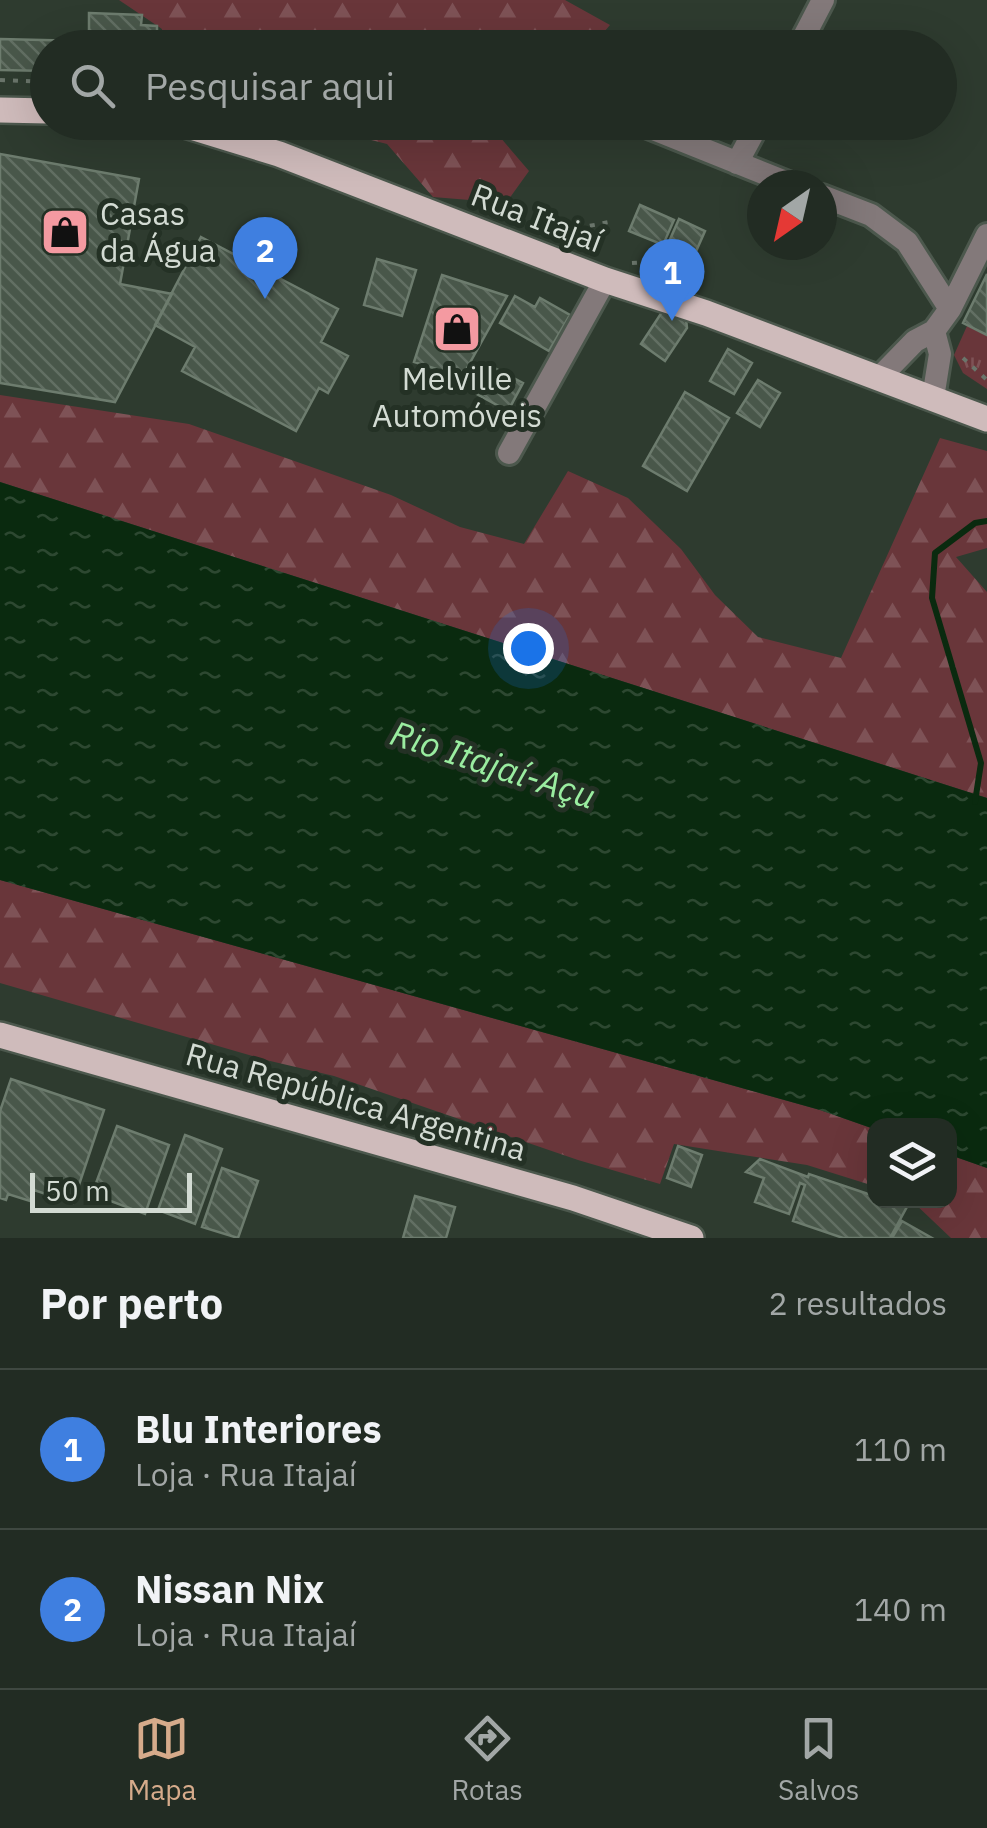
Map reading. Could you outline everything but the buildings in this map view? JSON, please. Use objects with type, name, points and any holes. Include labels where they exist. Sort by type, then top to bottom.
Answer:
[{"type":"main road","points":[[0,110],[30,111]]},
{"type":"main road","name":"Rua Itajaí","points":[[234,140],[987,419]]},
{"type":"main road","name":"Rua República Argentina","points":[[0,1035],[572,1198],[692,1238]]},
{"type":"street","points":[[807,30],[823,0]]},
{"type":"street","points":[[679,140],[753,170]]},
{"type":"street","points":[[737,164],[749,140]]},
{"type":"street","points":[[837,202],[871,215],[906,242],[950,309]]},
{"type":"street","points":[[879,378],[915,341],[934,332],[950,309],[987,235]]},
{"type":"street","points":[[509,453],[605,280]]},
{"type":"street","points":[[933,398],[940,354],[934,332]]},
{"type":"path","points":[[0,80],[30,81]]},
{"type":"path","points":[[583,247],[584,228],[608,222]]},
{"type":"path","points":[[627,264],[674,260],[680,252]]},
{"type":"green space","points":[[119,0],[565,0],[610,25],[606,30],[162,29]]},
{"type":"green space","points":[[371,140],[503,140],[529,171],[506,203],[433,197],[387,144]]},
{"type":"green space","points":[[967,326],[987,336],[987,389],[963,373],[954,355]]},
{"type":"green space","points":[[0,395],[189,424],[391,495],[460,527],[524,544],[568,471],[628,498],[681,549],[715,595],[758,637],[841,658],[940,438],[987,451],[987,548],[956,557],[987,592],[987,798],[0,482]]},
{"type":"green space","points":[[0,880],[820,1110],[867,1127],[867,1184],[807,1165],[674,1144],[660,1184],[578,1160],[334,1076],[0,983]]},
{"type":"green space","points":[[957,1157],[987,1168],[987,1238],[951,1238],[919,1208],[957,1208]]},
{"type":"water","name":"Rio Itajaí-Açu","points":[[0,482],[987,798],[987,1168],[957,1157],[957,1118],[867,1118],[867,1127],[820,1110],[0,880]]},
{"type":"waterway","points":[[975,802],[981,763],[932,598],[935,553],[975,523],[987,521]]},
{"type":"place","name":"Casas da Água","points":[[65,232]]},
{"type":"place","name":"Nissan Nix","points":[[265,299]]},
{"type":"place","name":"Blu Interiores","points":[[672,321]]},
{"type":"place","name":"Melville Automóveis","points":[[457,329]]}]
